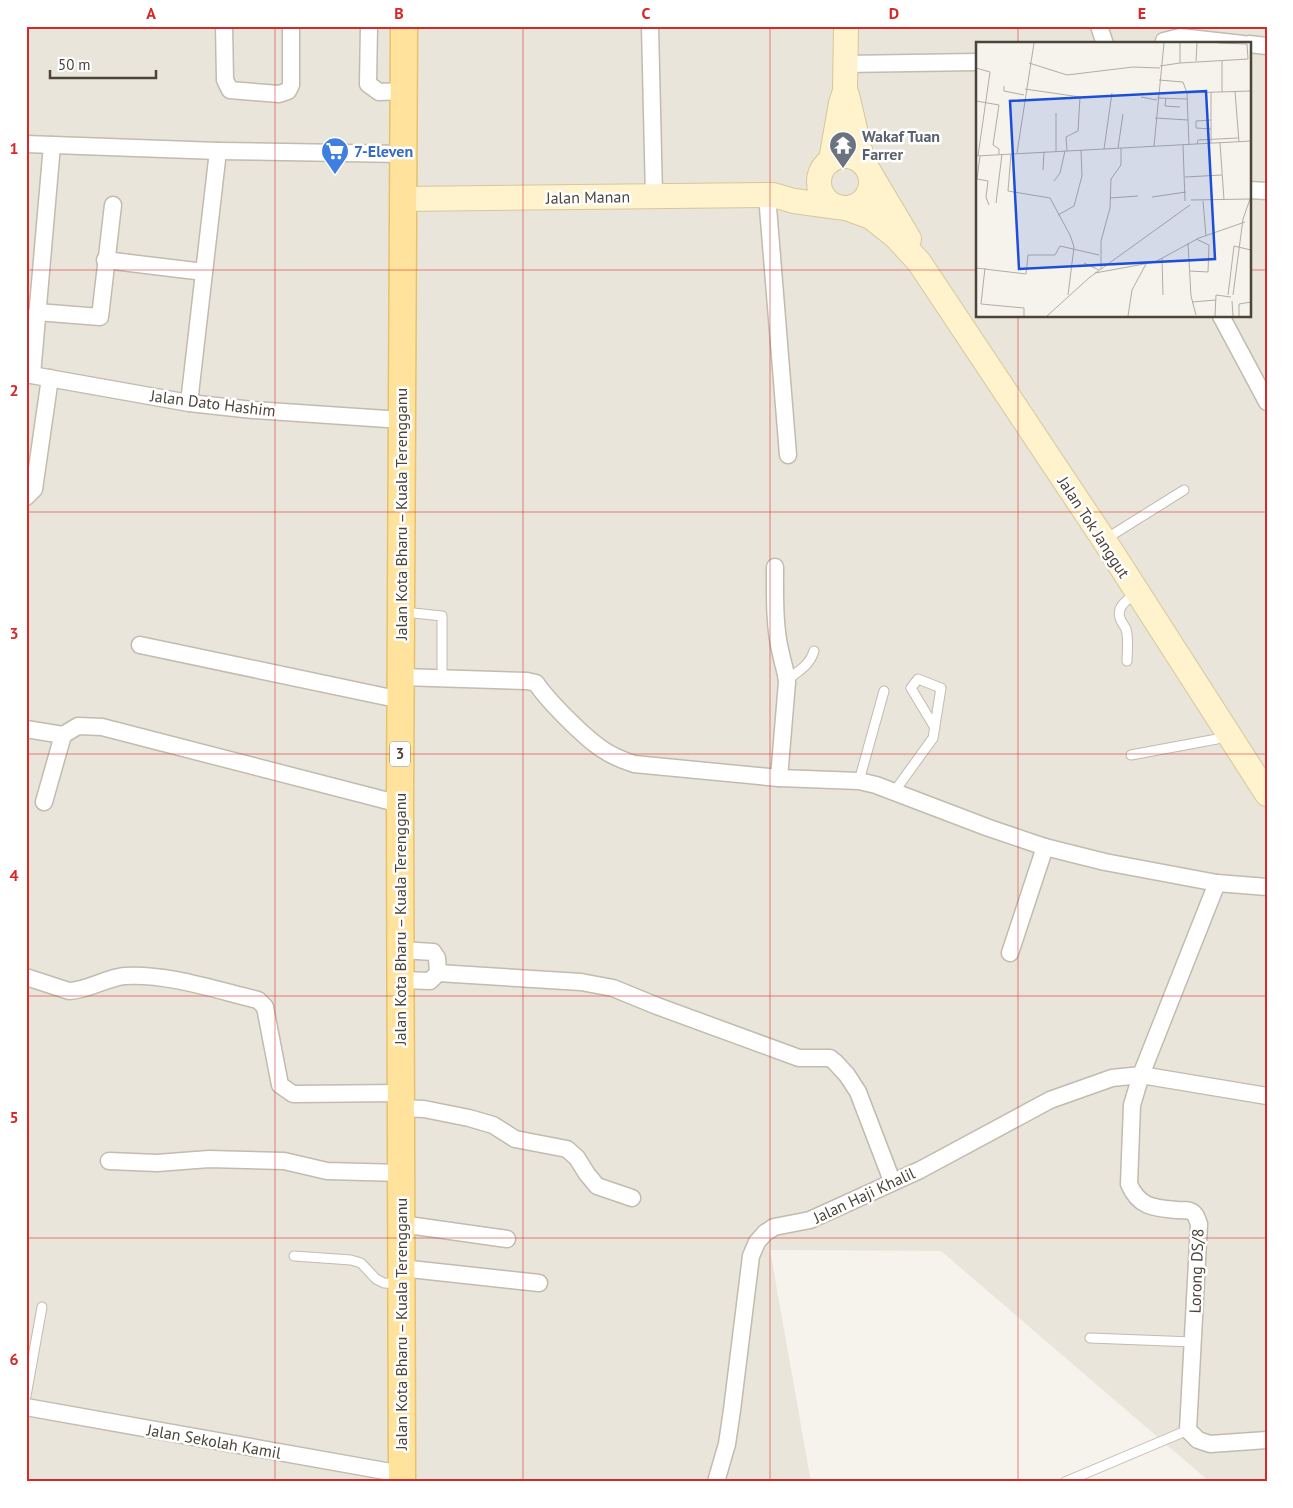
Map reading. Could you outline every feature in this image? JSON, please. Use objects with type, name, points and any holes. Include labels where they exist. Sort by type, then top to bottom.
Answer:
[{"type":"main road","name":"Jalan Kota Bharu – Kuala Terengganu","points":[[402,1478],[400,804],[404,26]]},
{"type":"main road","points":[[845,91],[827,163],[820,174],[819,182],[824,198],[830,204],[842,208],[854,206],[861,202],[867,196],[870,188],[870,179],[865,167],[845,91],[846,26]]},
{"type":"main road","points":[[827,163],[838,157],[847,156],[855,158],[865,167]]},
{"type":"main road","name":"Jalan Manan","points":[[770,195],[813,176],[827,163]]},
{"type":"main road","name":"Jalan Tok Janggut","points":[[865,167],[911,242],[919,262]]},
{"type":"main road","name":"Jalan Manan","points":[[403,199],[770,195],[794,201],[842,208]]},
{"type":"main road","name":"Jalan Tok Janggut","points":[[842,208],[871,217],[895,236],[919,262],[1104,540],[1267,794]]},
{"type":"street","points":[[224,26],[225,80],[230,90],[279,94],[288,91],[291,84],[291,26]]},
{"type":"street","points":[[369,26],[368,84],[379,92],[404,91]]},
{"type":"street","points":[[650,26],[654,197]]},
{"type":"street","points":[[1099,26],[1104,42]]},
{"type":"street","points":[[1164,42],[1194,32],[1235,42]]},
{"type":"street","points":[[1250,44],[1267,46]]},
{"type":"street","points":[[845,64],[976,62]]},
{"type":"street","points":[[26,144],[218,151],[403,154]]},
{"type":"street","points":[[29,374],[37,312],[52,145]]},
{"type":"street","points":[[189,403],[218,151]]},
{"type":"street","points":[[1250,190],[1267,190]]},
{"type":"street","points":[[770,195],[788,455]]},
{"type":"street","points":[[37,312],[100,318],[105,260],[113,206]]},
{"type":"street","points":[[105,260],[204,272]]},
{"type":"street","points":[[1222,318],[1267,402]]},
{"type":"street","name":"Jalan Dato Hashim","points":[[29,374],[189,403],[253,410],[402,420]]},
{"type":"street","points":[[26,497],[34,489],[50,378]]},
{"type":"street","points":[[775,567],[777,623],[787,682],[780,778]]},
{"type":"street","points":[[140,644],[401,689],[442,679],[527,680],[536,683],[573,724],[601,749],[618,759],[634,764],[780,778],[859,781],[1045,847],[1105,862],[1217,883],[1267,887]]},
{"type":"street","points":[[44,802],[63,736],[78,726],[102,727],[400,804]]},
{"type":"street","points":[[26,728],[63,736]]},
{"type":"street","points":[[1010,953],[1045,847]]},
{"type":"street","name":"Lorong DS/8","points":[[1188,1430],[1199,1224],[1196,1215],[1191,1211],[1155,1208],[1143,1203],[1133,1194],[1129,1184],[1132,1105],[1141,1075],[1217,883]]},
{"type":"street","points":[[400,950],[433,952],[437,958],[438,972],[430,981],[401,980]]},
{"type":"street","points":[[438,972],[599,984],[799,1058],[830,1058],[847,1075],[858,1092],[892,1181]]},
{"type":"street","points":[[26,977],[68,991],[74,991],[98,982],[124,976],[164,978],[258,1000],[265,1008],[280,1085],[293,1094],[401,1100],[424,1109],[470,1118],[493,1125],[515,1139],[567,1149],[577,1158],[597,1186],[632,1198]]},
{"type":"street","name":"Jalan Haji Khalil","points":[[716,1482],[727,1444],[751,1256],[757,1242],[765,1233],[774,1227],[810,1220],[892,1181],[920,1170],[1050,1100],[1112,1078],[1141,1075],[1267,1096]]},
{"type":"street","points":[[109,1160],[157,1163],[209,1159],[284,1161],[328,1171],[401,1173]]},
{"type":"street","points":[[401,1224],[507,1239]]},
{"type":"street","points":[[401,1276],[539,1283]]},
{"type":"street","name":"Jalan Sekolah Kamil","points":[[26,1407],[402,1478]]},
{"type":"street","points":[[1188,1430],[1198,1440],[1210,1444],[1267,1440]]},
{"type":"lane","points":[[1104,540],[1184,490]]},
{"type":"lane","points":[[1127,661],[1128,638],[1126,628],[1120,619],[1119,611],[1123,603],[1137,593]]},
{"type":"lane","points":[[401,612],[442,616],[442,679]]},
{"type":"lane","points":[[787,682],[797,671],[806,667],[814,651]]},
{"type":"lane","points":[[894,792],[933,738],[935,728],[941,688],[918,679],[912,688],[935,728]]},
{"type":"lane","points":[[859,781],[884,691]]},
{"type":"lane","points":[[1131,755],[1217,739],[1228,732]]},
{"type":"lane","points":[[294,1256],[351,1260],[361,1264],[376,1279],[384,1283],[401,1276]]},
{"type":"lane","points":[[26,1396],[42,1306]]},
{"type":"lane","points":[[1090,1338],[1193,1342]]},
{"type":"lane","points":[[1065,1482],[1188,1430]]},
{"type":"shaded area","points":[[26,26],[1267,26],[1267,1482],[1210,1482],[941,1251],[770,1250],[811,1482],[26,1482]]},
{"type":"place","name":"Wakaf Tuan Farrer","points":[[843,169]]},
{"type":"place","name":"7-Eleven","points":[[335,175]]}]
